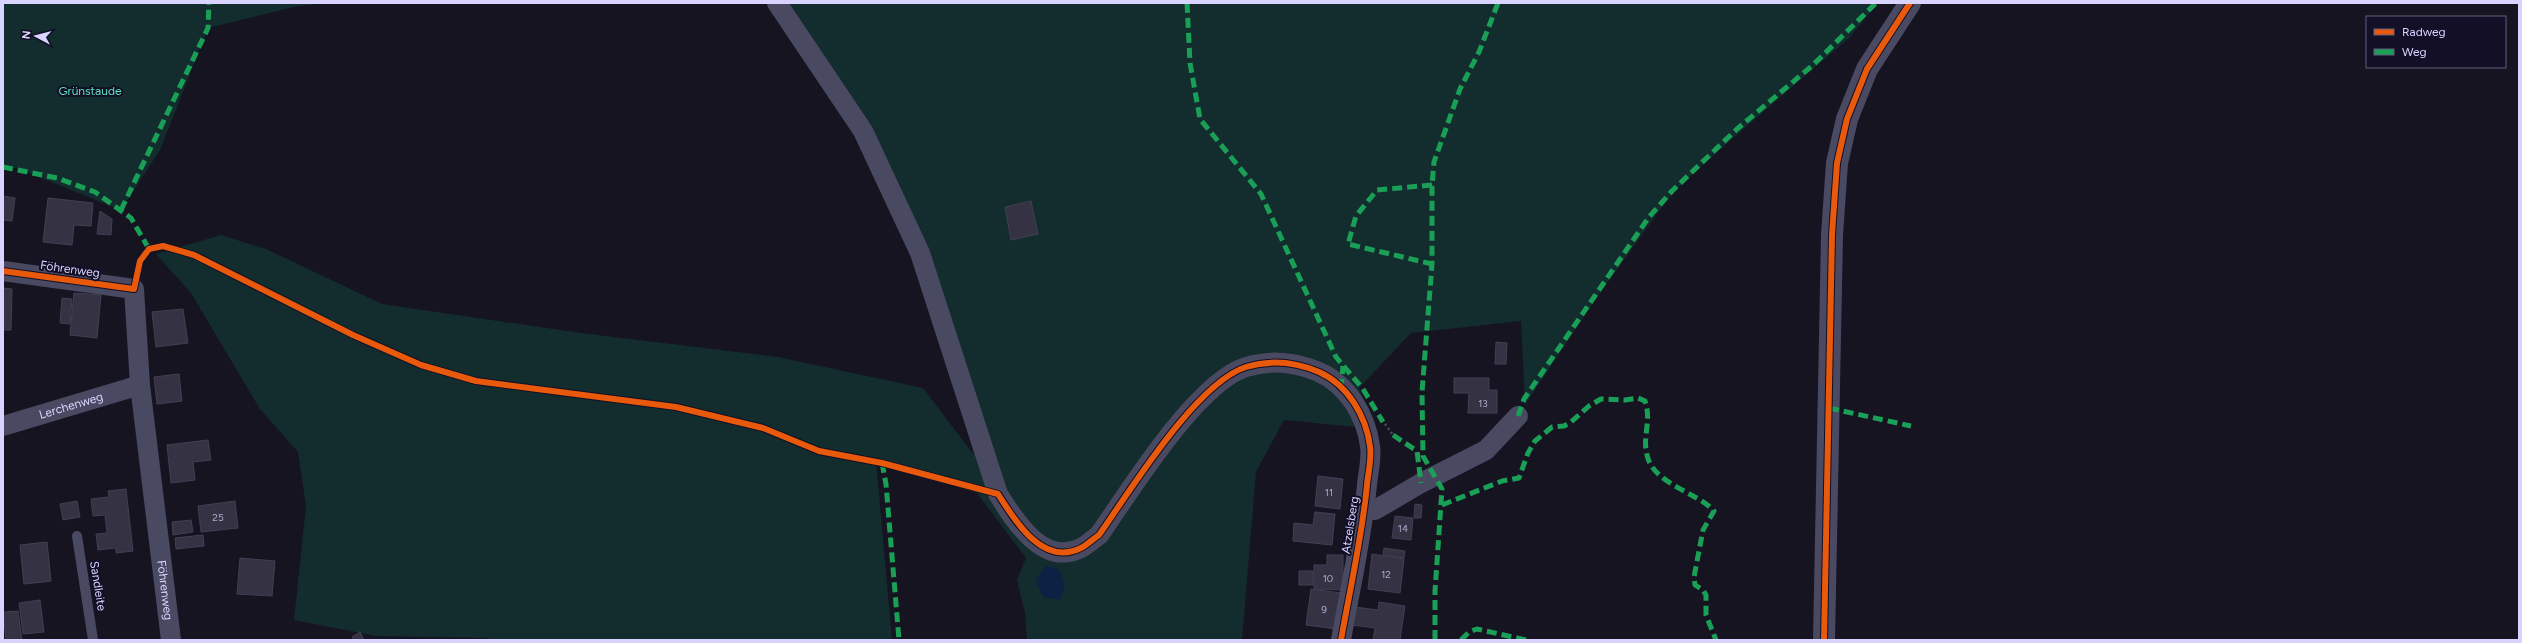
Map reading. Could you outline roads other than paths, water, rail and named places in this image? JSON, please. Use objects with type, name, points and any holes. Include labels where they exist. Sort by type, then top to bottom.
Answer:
[{"type":"street","name":"Atzelsberg","points":[[777,3],[863,131],[920,253],[998,494],[1018,526],[1042,546],[1060,552],[1080,549],[1099,535],[1191,409],[1227,376],[1245,367],[1266,362],[1288,362],[1324,374],[1349,396],[1362,414],[1370,447],[1364,509],[1341,640]]},
{"type":"street","points":[[1824,640],[1832,235],[1837,163],[1847,119],[1867,70],[1910,3]]},
{"type":"street","name":"Föhrenweg","points":[[3,271],[134,289],[140,385],[171,640]]},
{"type":"street","name":"Lerchenweg","points":[[3,426],[140,385]]},
{"type":"street","name":"Atzelsberg","points":[[1364,509],[1375,510],[1421,483],[1486,450],[1518,416]]},
{"type":"lane","name":"Sandleite","points":[[77,536],[93,640]]},
{"type":"water","points":[[1046,566],[1059,569],[1065,586],[1060,600],[1044,597],[1035,581]]},
{"type":"park label","name":"Grünstaude","points":[[90,91]]}]
